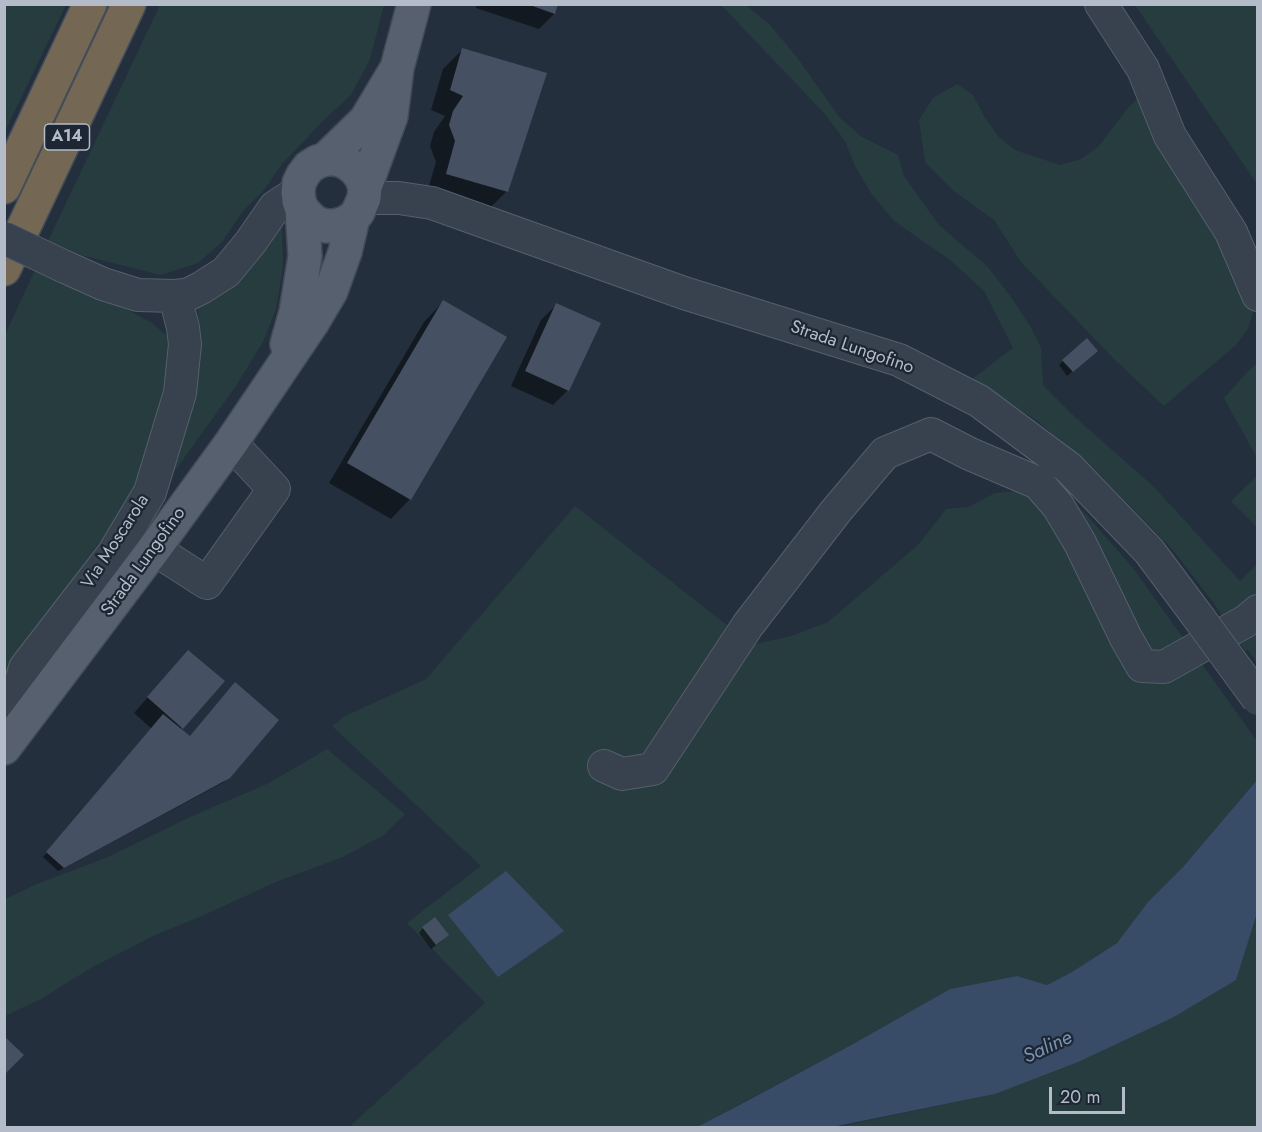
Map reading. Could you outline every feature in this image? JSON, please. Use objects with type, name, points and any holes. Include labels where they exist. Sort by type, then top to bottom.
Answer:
[{"type":"highway","name":"A14","points":[[4,187],[90,4]]},
{"type":"highway","name":"A14","points":[[4,269],[129,4]]},
{"type":"main road","name":"Strada Lungofino","points":[[4,748],[154,549],[231,442],[312,323],[331,291],[391,116],[397,68],[414,4]]},
{"type":"main road","name":"Strada Lungofino","points":[[279,372],[296,312],[305,256],[299,183],[309,167],[326,159],[366,120],[397,68]]},
{"type":"main road","points":[[326,159],[337,159],[355,169],[361,177],[361,201]]},
{"type":"main road","name":"Strada Lungofino","points":[[300,201],[309,217],[316,223],[335,226],[345,223],[361,201]]},
{"type":"street","points":[[1101,4],[1143,69],[1170,136],[1232,232],[1257,295]]},
{"type":"street","name":"Strada Lungofino","points":[[361,201],[399,198],[432,203],[684,293],[899,360],[979,401],[1069,468],[1149,551],[1257,699]]},
{"type":"street","points":[[4,238],[103,284],[138,295],[175,296],[189,294],[226,272],[275,207],[300,201]]},
{"type":"street","name":"Via Moscarola","points":[[4,736],[25,668],[113,554],[150,492],[180,393],[185,344],[175,296]]},
{"type":"street","points":[[604,766],[622,774],[653,769],[748,625],[836,511],[885,453],[931,434],[970,454],[1038,483],[1058,506],[1080,543],[1142,666],[1164,667],[1246,621],[1257,611]]},
{"type":"street","points":[[154,549],[207,583],[274,489],[231,442]]},
{"type":"street","points":[[997,465],[1020,464],[1039,445]]},
{"type":"green space","points":[[7,5],[66,5],[5,131],[4,13]]},
{"type":"green space","points":[[160,5],[384,5],[370,59],[351,95],[282,164],[264,190],[243,211],[222,242],[198,263],[161,275],[81,255],[48,241]]},
{"type":"green space","points":[[721,5],[746,5],[770,25],[796,56],[840,118],[862,137],[898,155],[904,176],[939,225],[988,267],[1030,326],[1041,348],[1043,385],[1075,417],[1153,486],[1240,581],[1257,564],[1257,663],[1247,649],[1245,651],[1215,605],[1173,550],[1093,468],[1036,420],[972,379],[1013,348],[984,291],[950,260],[894,221],[871,193],[855,166],[845,141],[824,113]]},
{"type":"green space","points":[[1135,5],[1257,5],[1257,184]]},
{"type":"green space","points":[[957,84],[973,95],[998,136],[1015,150],[1060,165],[1081,159],[1098,147],[1139,97],[1254,309],[1248,329],[1236,345],[1164,406],[1114,359],[1021,262],[994,220],[955,192],[925,162],[919,120],[933,98]]},
{"type":"green space","points":[[282,217],[283,267],[276,309],[263,342],[236,386],[151,504],[199,343],[198,307],[231,282]]},
{"type":"green space","points":[[35,270],[130,311],[152,323],[170,338],[171,373],[148,459],[127,504],[29,641],[5,688],[5,335]]},
{"type":"green space","points":[[1257,363],[1257,458],[1224,398]]},
{"type":"green space","points":[[1257,476],[1257,527],[1231,501]]},
{"type":"green space","points":[[1054,487],[1084,512],[1133,568],[1257,741],[1257,780],[1183,867],[1148,902],[1117,943],[1047,985],[1017,976],[950,989],[853,1044],[697,1127],[349,1127],[485,1003],[407,923],[481,866],[332,726],[345,716],[426,679],[575,506],[732,629],[756,644],[791,636],[828,622],[919,544],[946,509],[968,507],[995,493]]},
{"type":"green space","points":[[327,749],[405,814],[384,835],[343,857],[276,882],[153,936],[91,968],[41,999],[5,1016],[5,899],[37,884],[108,857],[190,817],[269,783]]},
{"type":"green space","points":[[1257,913],[1257,1127],[832,1128],[995,1094],[1250,933]]},
{"type":"water","name":"Saline","points":[[1257,780],[1257,913],[1236,980],[1172,1018],[1078,1062],[995,1094],[832,1127],[697,1127],[853,1044],[950,989],[1017,976],[1047,985],[1072,972],[1117,943],[1148,902],[1183,867]]},
{"type":"water","points":[[506,871],[564,931],[498,977],[448,915]]},
{"type":"building","points":[[527,4],[558,4],[555,14]]},
{"type":"building","points":[[462,48],[547,73],[508,192],[446,174],[455,141],[449,125],[453,111],[463,96],[450,90]]},
{"type":"building","points":[[443,300],[507,337],[411,500],[347,463]]},
{"type":"building","points":[[556,303],[601,323],[569,391],[525,371]]},
{"type":"building","points":[[1087,338],[1098,351],[1073,372],[1062,360]]},
{"type":"building","points":[[188,650],[225,681],[183,729],[147,697]]},
{"type":"building","points":[[235,682],[279,720],[230,778],[64,868],[46,852],[163,714],[190,736]]},
{"type":"building","points":[[435,917],[449,935],[436,945],[422,927]]},
{"type":"building","points":[[4,1036],[24,1055],[4,1075]]}]
